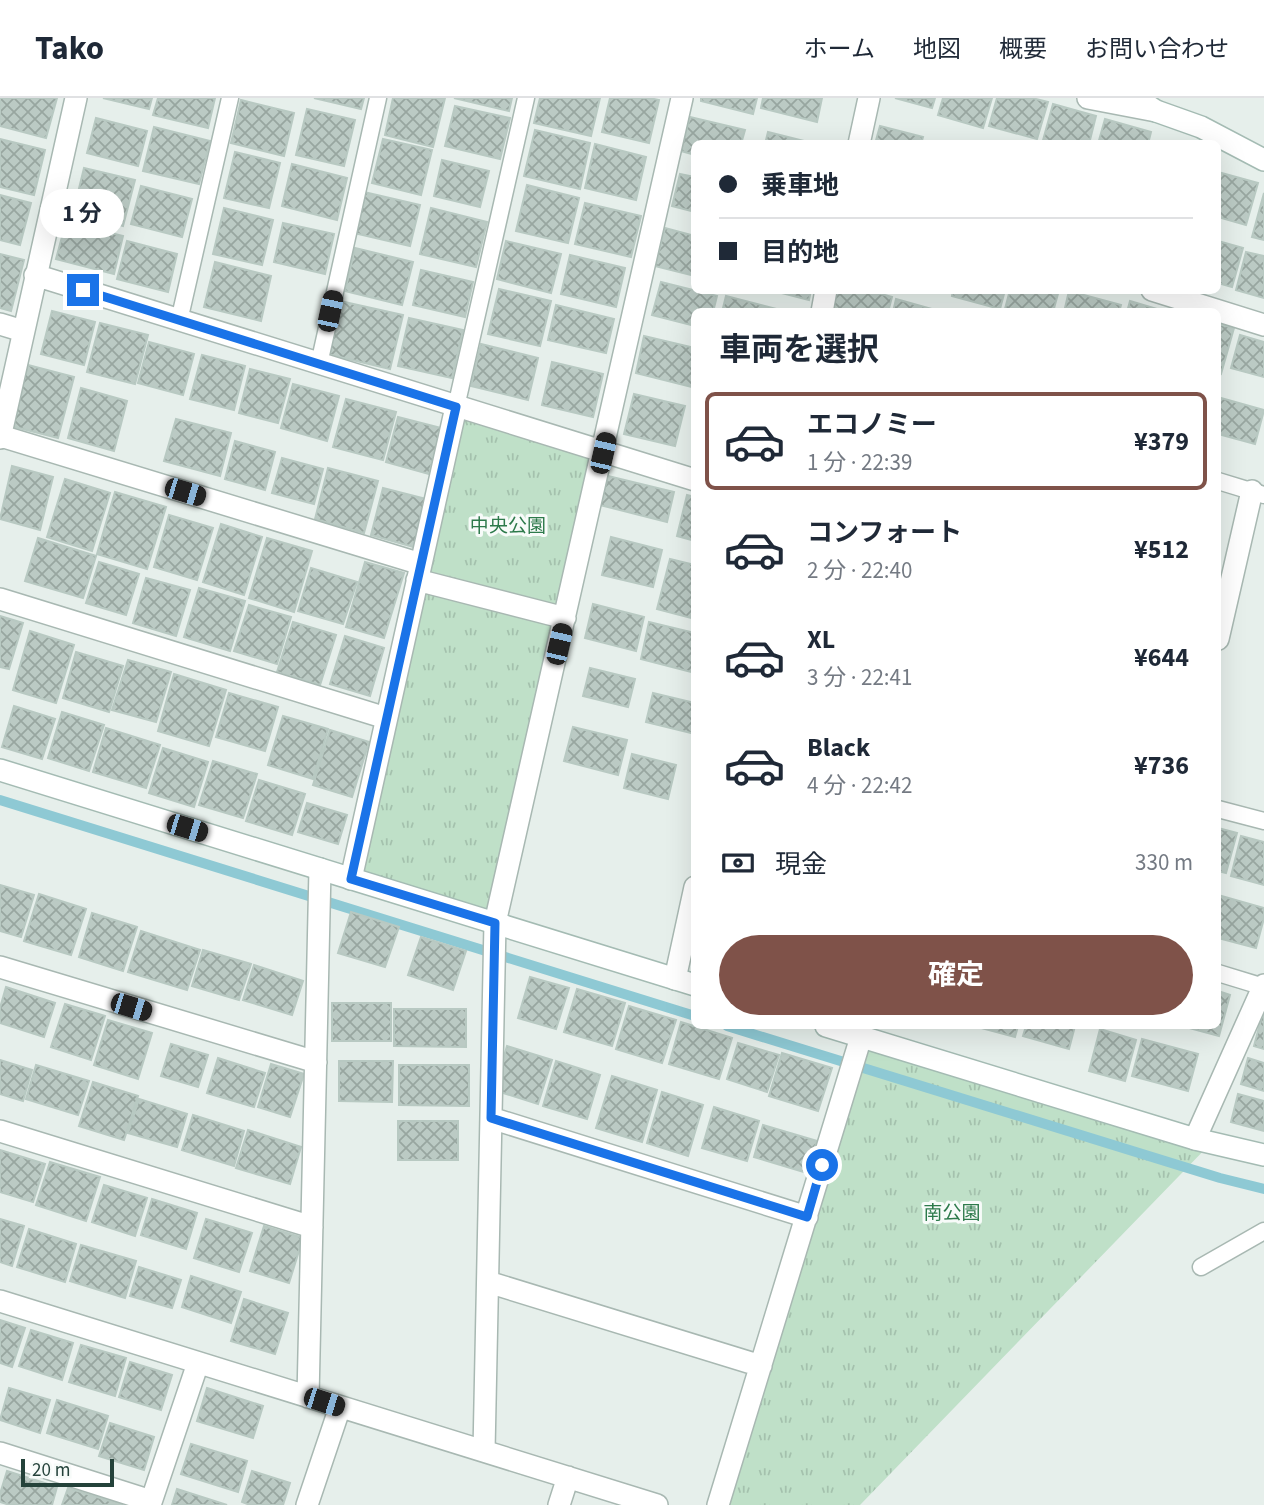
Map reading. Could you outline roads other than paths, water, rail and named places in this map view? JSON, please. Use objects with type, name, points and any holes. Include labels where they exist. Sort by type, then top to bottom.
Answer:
[{"type":"street","points":[[76,98],[0,437],[565,618]]},
{"type":"street","points":[[484,1451],[495,923],[682,98]]},
{"type":"street","points":[[860,140],[869,98]]},
{"type":"street","points":[[1088,98],[1156,111],[1201,127],[1264,160]]},
{"type":"street","points":[[1136,98],[1156,111]]},
{"type":"street","points":[[35,275],[691,479]]},
{"type":"street","points":[[1165,294],[1210,308]]},
{"type":"street","points":[[1221,312],[1264,325]]},
{"type":"street","points":[[0,324],[23,331]]},
{"type":"street","points":[[351,879],[456,407]]},
{"type":"street","points":[[1221,628],[1258,493]]},
{"type":"street","points":[[0,600],[386,718]]},
{"type":"street","points":[[0,770],[685,982],[691,925]]},
{"type":"street","points":[[308,1397],[320,869]]},
{"type":"street","points":[[0,967],[316,1062]]},
{"type":"street","points":[[1195,1139],[1264,987]]},
{"type":"street","points":[[836,1029],[1195,1139],[1264,1155]]},
{"type":"street","points":[[719,1505],[862,1037]]},
{"type":"street","points":[[491,1118],[807,1217]]},
{"type":"street","points":[[0,1131],[312,1227]]},
{"type":"street","points":[[488,1282],[761,1366]]},
{"type":"street","points":[[0,1301],[657,1505]]},
{"type":"street","points":[[0,1453],[151,1503],[198,1363]]},
{"type":"street","points":[[307,1505],[340,1407]]},
{"type":"street","points":[[559,1505],[568,1477]]},
{"type":"lane","points":[[180,321],[230,98]]},
{"type":"lane","points":[[318,364],[378,98]]},
{"type":"lane","points":[[456,407],[526,98]]},
{"type":"lane","points":[[1221,482],[1258,493]]},
{"type":"lane","points":[[1221,810],[1264,821]]},
{"type":"lane","points":[[1221,974],[1264,987]]},
{"type":"lane","points":[[1201,1267],[1264,1231]]},
{"type":"waterway","points":[[0,800],[691,1015]]},
{"type":"waterway","points":[[737,1029],[1220,1178],[1264,1189]]},
{"type":"park label","name":"中央公園","points":[[508,525]]},
{"type":"park label","name":"南公園","points":[[952,1212]]}]
